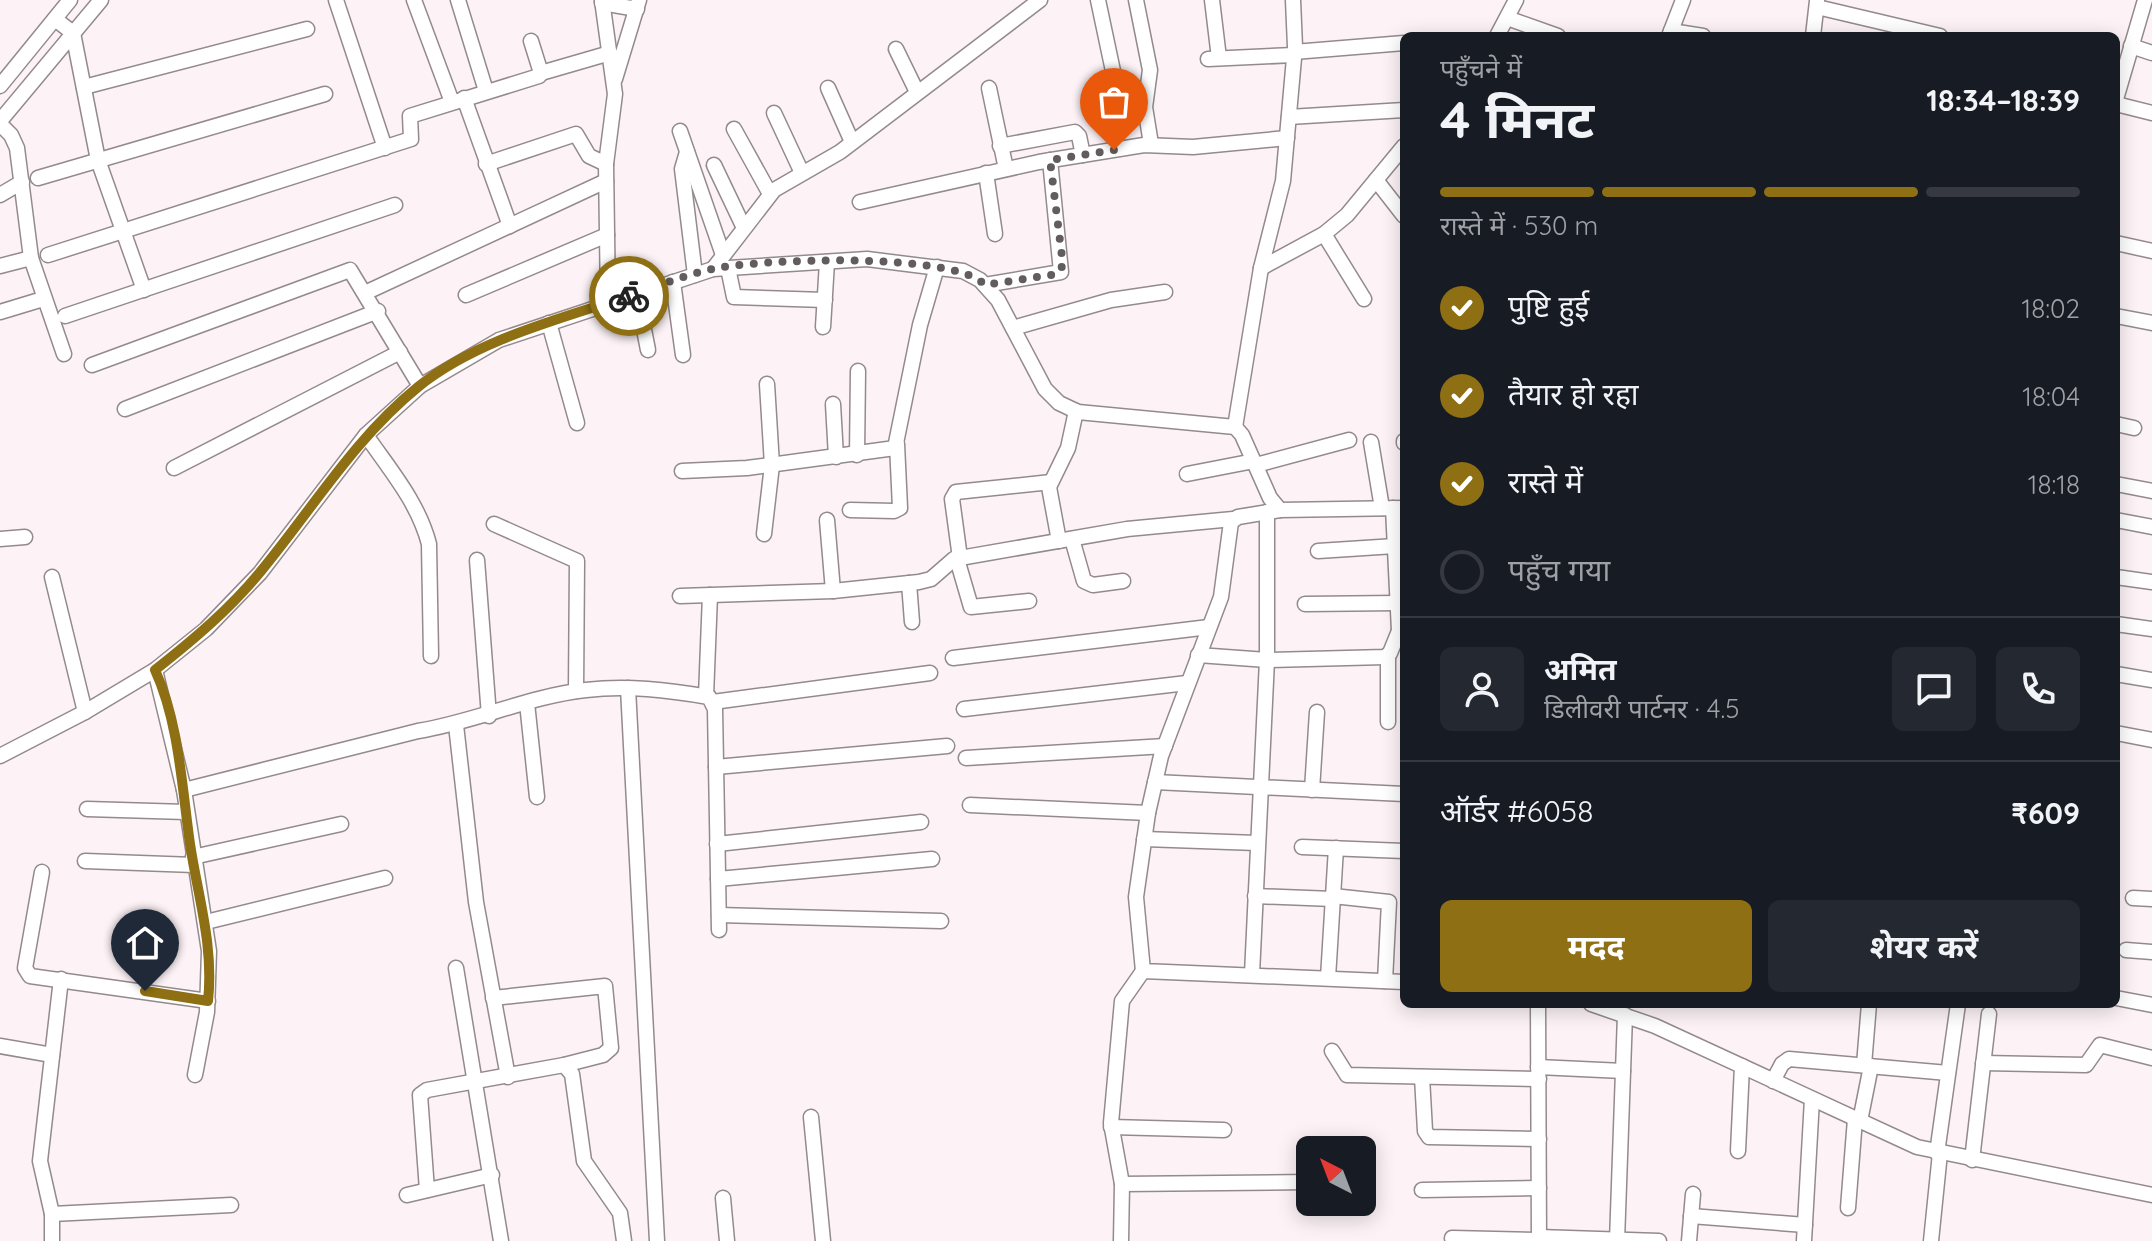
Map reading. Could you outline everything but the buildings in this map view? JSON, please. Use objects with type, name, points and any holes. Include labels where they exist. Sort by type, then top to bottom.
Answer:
[{"type":"street","points":[[0,86],[70,0]]},
{"type":"street","points":[[64,354],[31,258],[14,141],[1,121],[101,0]]},
{"type":"street","points":[[336,0],[385,148]]},
{"type":"street","points":[[414,0],[510,226]]},
{"type":"street","points":[[458,0],[486,91]]},
{"type":"street","points":[[726,262],[744,228],[770,194],[852,142],[1040,0]]},
{"type":"street","points":[[1098,0],[1113,71]]},
{"type":"street","points":[[1136,0],[1150,70],[1145,107],[1151,144]]},
{"type":"street","points":[[1212,0],[1214,58],[1400,43]]},
{"type":"street","points":[[1252,974],[1258,787],[1273,511],[1255,463],[1235,427],[1261,268],[1283,181],[1294,53],[1293,0]]},
{"type":"street","points":[[1499,32],[1516,0]]},
{"type":"street","points":[[1670,32],[1683,0]]},
{"type":"street","points":[[2120,76],[2145,0]]},
{"type":"street","points":[[608,303],[606,164],[614,83],[638,4],[602,2],[614,83]]},
{"type":"street","points":[[1813,32],[1817,3],[1925,32]]},
{"type":"street","points":[[1507,18],[1547,32]]},
{"type":"street","points":[[55,19],[73,33],[98,160],[144,290]]},
{"type":"street","points":[[84,87],[307,29]]},
{"type":"street","points":[[531,41],[541,73]]},
{"type":"street","points":[[2131,46],[2152,53]]},
{"type":"street","points":[[896,49],[917,92]]},
{"type":"street","points":[[48,255],[385,148],[412,138],[408,117],[610,53]]},
{"type":"street","points":[[828,88],[852,142]]},
{"type":"street","points":[[989,88],[1006,169]]},
{"type":"street","points":[[38,178],[325,94]]},
{"type":"street","points":[[2120,103],[2152,113]]},
{"type":"street","points":[[1289,117],[1400,110]]},
{"type":"street","points":[[774,113],[802,173]]},
{"type":"street","points":[[734,129],[770,194]]},
{"type":"street","points":[[680,131],[726,262],[730,293],[737,298],[825,300]]},
{"type":"street","points":[[1000,146],[1075,132],[1079,136],[1083,155]]},
{"type":"street","points":[[486,164],[576,134],[589,156],[606,164]]},
{"type":"street","points":[[860,202],[1050,160],[1151,144],[1193,147],[1287,138]]},
{"type":"street","points":[[1261,268],[1324,234],[1347,215],[1400,151]]},
{"type":"street","points":[[687,152],[682,169],[695,275]]},
{"type":"street","points":[[985,285],[1061,272],[1050,160]]},
{"type":"street","points":[[714,165],[744,228]]},
{"type":"street","points":[[986,173],[995,234]]},
{"type":"street","points":[[1376,180],[1400,211]]},
{"type":"street","points":[[367,292],[606,181]]},
{"type":"street","points":[[0,195],[22,182]]},
{"type":"street","points":[[65,316],[395,205]]},
{"type":"street","points":[[1324,234],[1364,299]]},
{"type":"street","points":[[466,295],[607,235]]},
{"type":"street","points":[[2120,244],[2152,251]]},
{"type":"street","points":[[0,266],[31,258]]},
{"type":"street","points":[[0,756],[85,712],[155,670],[206,629],[281,546],[366,435],[420,386],[499,340],[726,262],[867,259],[963,271],[985,285],[998,300],[1045,389],[1059,403],[1076,411],[1235,427]]},
{"type":"street","points":[[823,327],[827,262]]},
{"type":"street","points":[[850,510],[894,511],[900,508],[897,444],[923,318],[937,267]]},
{"type":"street","points":[[92,365],[347,270],[354,272],[367,292],[420,386]]},
{"type":"street","points":[[673,282],[683,355]]},
{"type":"street","points":[[1013,328],[1111,300],[1165,292]]},
{"type":"street","points":[[637,294],[648,350]]},
{"type":"street","points":[[0,312],[43,299]]},
{"type":"street","points":[[125,409],[378,311]]},
{"type":"street","points":[[2120,317],[2152,323]]},
{"type":"street","points":[[549,323],[577,423]]},
{"type":"street","points":[[174,468],[400,352]]},
{"type":"street","points":[[857,455],[858,371]]},
{"type":"street","points":[[764,534],[772,465],[767,384]]},
{"type":"street","points":[[833,404],[836,457]]},
{"type":"street","points":[[1076,411],[1066,453],[1051,482],[1049,493],[1065,540],[1084,581],[1093,585],[1123,581]]},
{"type":"street","points":[[2120,425],[2134,428]]},
{"type":"street","points":[[366,435],[423,522],[429,544],[431,656]]},
{"type":"street","points":[[1187,474],[1255,463],[1349,440]]},
{"type":"street","points":[[1371,442],[1393,508],[1400,618]]},
{"type":"street","points":[[682,471],[857,455],[891,450],[897,444]]},
{"type":"street","points":[[1029,601],[971,607],[958,559],[952,499],[956,492],[1051,482]]},
{"type":"street","points":[[2120,485],[2152,491]]},
{"type":"street","points":[[680,596],[833,591],[927,581],[958,559],[1122,530],[1233,519],[1273,511],[1393,508]]},
{"type":"street","points":[[1121,1241],[1122,1184],[1111,1127],[1122,1001],[1143,971],[1136,897],[1148,813],[1165,746],[1221,597],[1233,519]]},
{"type":"street","points":[[827,520],[833,591]]},
{"type":"street","points":[[2120,521],[2152,527]]},
{"type":"street","points":[[494,524],[577,561],[576,691]]},
{"type":"street","points":[[0,539],[25,537]]},
{"type":"street","points":[[1318,551],[1395,546]]},
{"type":"street","points":[[477,560],[489,716]]},
{"type":"street","points":[[52,577],[85,712]]},
{"type":"street","points":[[2120,578],[2152,582]]},
{"type":"street","points":[[909,583],[912,622]]},
{"type":"street","points":[[710,595],[709,699],[716,767],[719,922],[941,921]]},
{"type":"street","points":[[1305,604],[1398,603]]},
{"type":"street","points":[[2120,625],[2152,629]]},
{"type":"street","points":[[953,658],[1209,627]]},
{"type":"street","points":[[1388,722],[1388,655],[1400,636]]},
{"type":"street","points":[[1198,655],[1267,660],[1388,655]]},
{"type":"street","points":[[155,670],[184,790],[193,861],[206,922],[208,1001],[195,1075]]},
{"type":"street","points":[[184,790],[418,731],[456,725],[576,691],[628,688],[709,699],[930,673]]},
{"type":"street","points":[[2120,675],[2152,680]]},
{"type":"street","points":[[964,709],[1187,683]]},
{"type":"street","points":[[628,688],[657,1241]]},
{"type":"street","points":[[527,703],[537,797]]},
{"type":"street","points":[[1312,790],[1317,712]]},
{"type":"street","points":[[456,725],[466,831],[508,1077]]},
{"type":"street","points":[[2120,734],[2152,739]]},
{"type":"street","points":[[716,767],[947,746]]},
{"type":"street","points":[[966,758],[1165,746]]},
{"type":"street","points":[[1155,782],[1400,794]]},
{"type":"street","points":[[970,805],[1054,812],[1148,813]]},
{"type":"street","points":[[87,809],[186,812]]},
{"type":"street","points":[[717,844],[921,822]]},
{"type":"street","points":[[85,861],[193,861],[341,824]]},
{"type":"street","points":[[1144,839],[1257,843]]},
{"type":"street","points":[[1302,847],[1400,851]]},
{"type":"street","points":[[1328,978],[1336,848]]},
{"type":"street","points":[[718,879],[932,859]]},
{"type":"street","points":[[42,872],[25,968],[30,976],[208,1001]]},
{"type":"street","points":[[206,922],[385,878]]},
{"type":"street","points":[[1255,896],[1386,900],[1397,912],[1385,981]]},
{"type":"street","points":[[2133,898],[2152,899]]},
{"type":"street","points":[[2126,950],[2152,952]]},
{"type":"street","points":[[456,968],[501,1241]]},
{"type":"street","points":[[1143,971],[1400,982]]},
{"type":"street","points":[[52,1241],[52,1214],[40,1161],[61,979]]},
{"type":"street","points":[[427,1190],[420,1095],[427,1090],[564,1065],[603,1055],[611,1048],[605,986],[493,998]]},
{"type":"street","points":[[2120,999],[2152,1005]]},
{"type":"street","points":[[1538,1008],[1539,1239]]},
{"type":"street","points":[[1603,1008],[1938,1153],[2152,1195]]},
{"type":"street","points":[[1848,1208],[1867,1066],[1869,1008]]},
{"type":"street","points":[[1931,1241],[1938,1153],[1957,1008]]},
{"type":"street","points":[[1972,1160],[1989,1014]]},
{"type":"street","points":[[1618,1240],[1625,1015]]},
{"type":"street","points":[[1983,1063],[2086,1065],[2100,1045],[2152,1058]]},
{"type":"street","points":[[0,1046],[52,1055]]},
{"type":"street","points":[[1332,1051],[1347,1075],[1422,1077],[1623,1071]]},
{"type":"street","points":[[1773,1081],[1782,1064],[1789,1059],[1948,1073]]},
{"type":"street","points":[[564,1065],[572,1074],[584,1161],[620,1213],[624,1241]]},
{"type":"street","points":[[1738,1151],[1742,1066]]},
{"type":"street","points":[[1422,1077],[1425,1131],[1429,1137],[1539,1139]]},
{"type":"street","points":[[1804,1241],[1812,1099]]},
{"type":"street","points":[[811,1117],[823,1241]]},
{"type":"street","points":[[1111,1127],[1224,1130]]},
{"type":"street","points":[[407,1195],[492,1175]]},
{"type":"street","points":[[1122,1184],[1296,1182]]},
{"type":"street","points":[[1422,1190],[1539,1188]]},
{"type":"street","points":[[1689,1241],[1693,1194]]},
{"type":"street","points":[[723,1198],[727,1241]]},
{"type":"street","points":[[52,1214],[231,1205]]},
{"type":"street","points":[[1691,1216],[1805,1225]]},
{"type":"street","points":[[1452,1238],[1659,1241]]},
{"type":"way so far","points":[[629,296],[713,269],[867,259],[963,271],[985,285],[1057,274],[1063,265],[1050,160],[1114,150]]},
{"type":"route","points":[[145,991],[208,1001],[209,987],[206,922],[184,790],[161,682],[155,670],[206,629],[260,573],[366,435],[420,386],[499,340],[629,296]]}]
